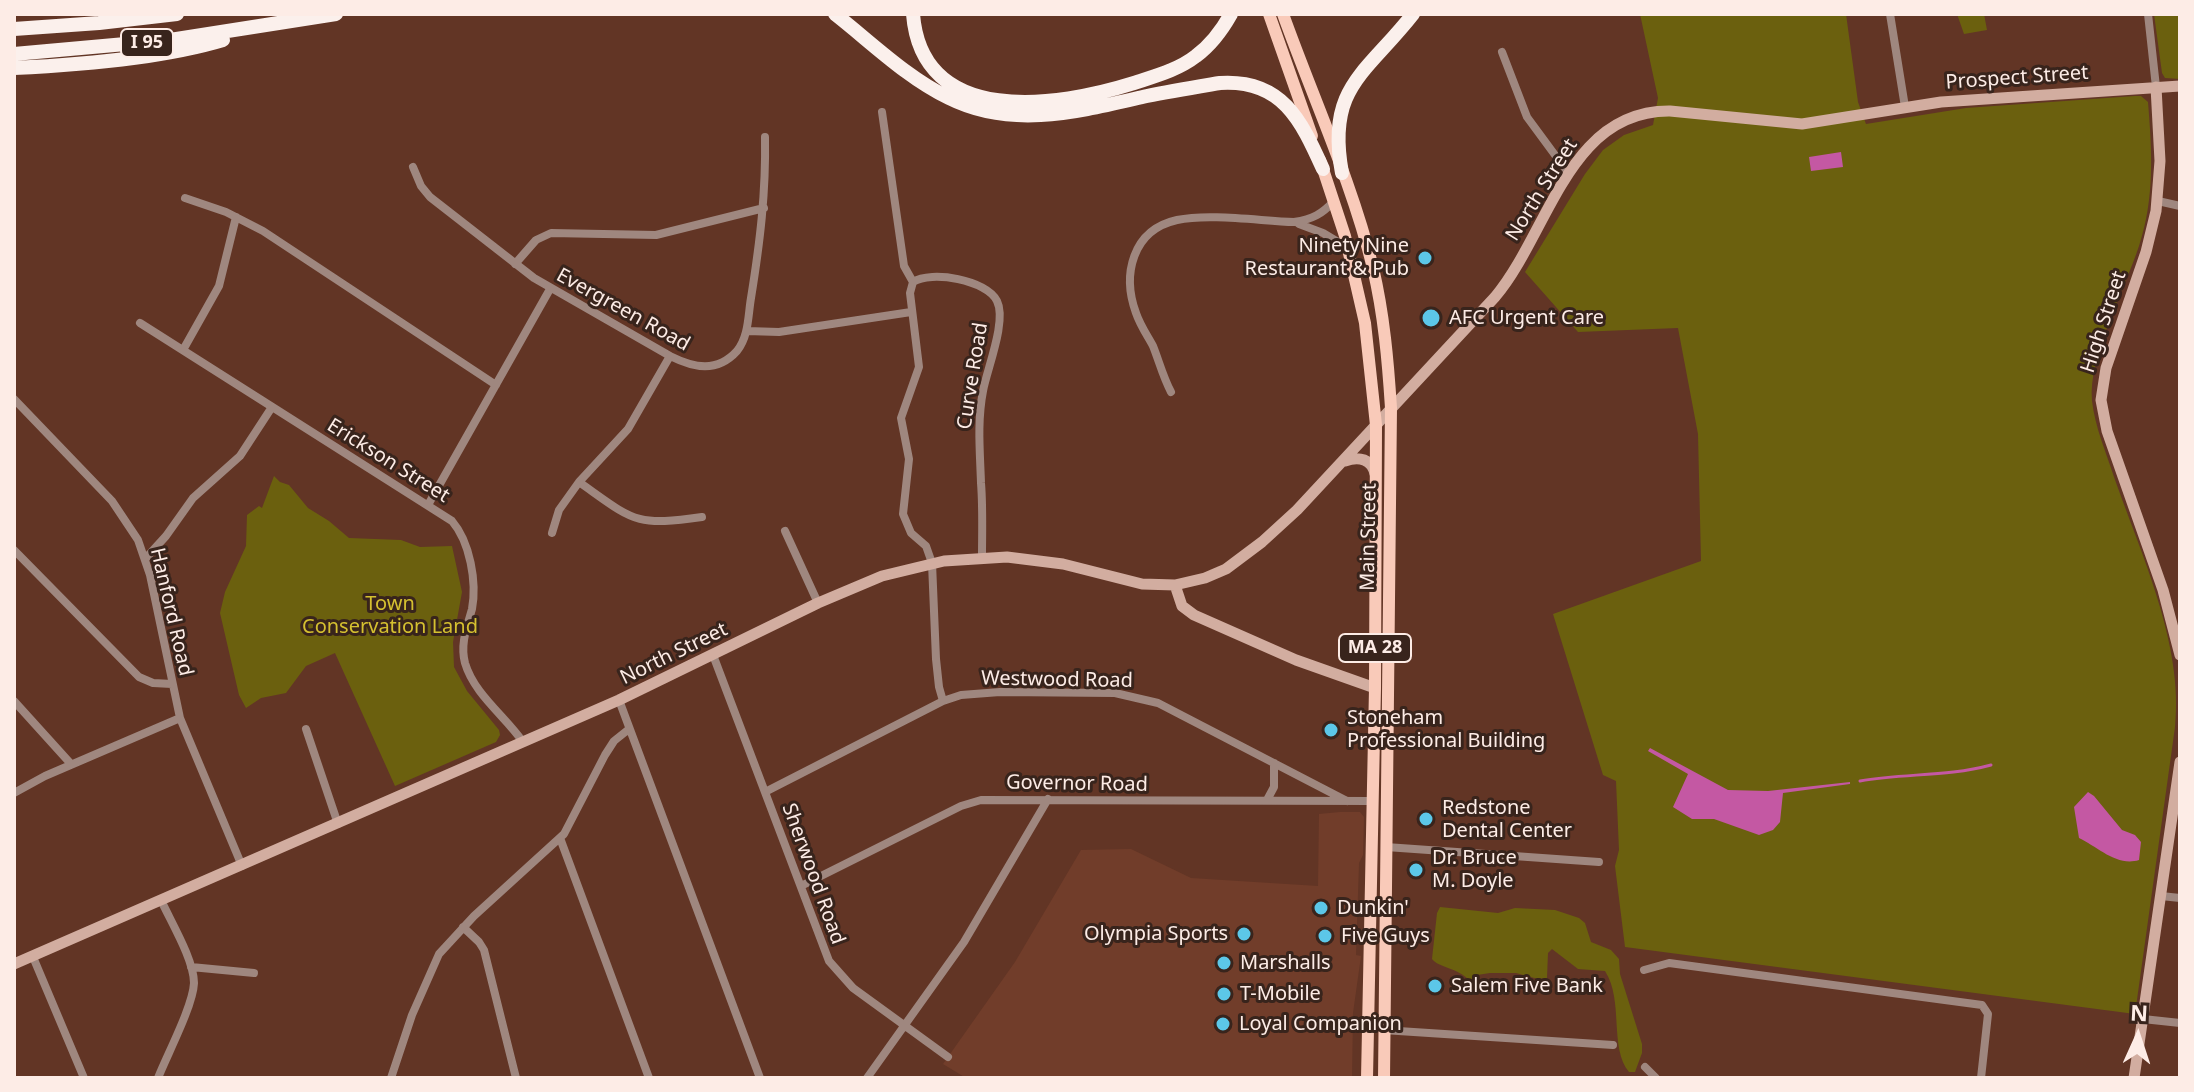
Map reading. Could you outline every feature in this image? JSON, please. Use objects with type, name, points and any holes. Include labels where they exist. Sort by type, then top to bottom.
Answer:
[{"type":"highway","name":"I 95","points":[[14,29],[177,14]]},
{"type":"highway","name":"I 95","points":[[14,54],[135,44],[336,14]]},
{"type":"highway","points":[[835,14],[927,86],[987,113],[1056,115],[1220,83],[1254,86],[1278,98],[1294,113],[1305,128],[1323,169]]},
{"type":"highway","points":[[913,14],[923,53],[952,85],[995,100],[1034,104],[1108,91],[1184,64],[1204,49],[1231,14]]},
{"type":"highway","points":[[1342,173],[1337,130],[1345,98],[1357,79],[1413,14]]},
{"type":"highway","points":[[14,68],[78,63],[206,45],[279,23]]},
{"type":"main road","name":"Main Street","points":[[1269,14],[1348,248],[1365,323],[1376,425],[1375,688],[1367,1078]]},
{"type":"main road","name":"Main Street","points":[[1283,14],[1367,246],[1383,313],[1391,408],[1384,1078]]},
{"type":"street","points":[[1890,14],[1905,107]]},
{"type":"street","points":[[2148,14],[2156,87]]},
{"type":"street","points":[[1502,52],[1527,117],[1569,174]]},
{"type":"street","name":"Prospect Street","points":[[1857,115],[1978,99],[2180,86]]},
{"type":"street","name":"High Street","points":[[2156,87],[2160,161],[2158,201],[2146,252],[2103,376],[2101,400],[2107,431],[2163,590],[2180,655]]},
{"type":"street","points":[[882,112],[904,266],[913,282],[911,312],[919,367],[901,418],[909,459],[903,514],[907,527],[927,548],[932,563],[936,659],[943,701]]},
{"type":"street","name":"North Street","points":[[14,964],[619,700],[818,603],[882,576],[932,563],[982,557],[1036,560],[1142,584],[1175,585],[1211,576],[1237,561],[1285,523],[1500,291],[1569,174],[1599,135],[1624,119],[1649,112],[1699,113],[1802,124],[1857,115]]},
{"type":"street","points":[[765,137],[764,208],[747,331],[779,332],[911,312]]},
{"type":"street","name":"Evergreen Road","points":[[413,167],[421,186],[430,197],[515,264],[550,289],[670,356],[695,366],[717,365],[739,349],[747,331]]},
{"type":"street","points":[[185,198],[236,217],[277,240],[496,385]]},
{"type":"street","points":[[1171,392],[1153,346],[1135,312],[1129,289],[1131,263],[1143,239],[1160,226],[1187,219],[1294,222],[1316,218],[1334,201]]},
{"type":"street","points":[[2158,201],[2180,206]]},
{"type":"street","points":[[515,264],[536,240],[548,234],[656,235],[764,208]]},
{"type":"street","points":[[183,350],[222,279],[236,217]]},
{"type":"street","points":[[1294,222],[1323,233],[1348,248]]},
{"type":"street","name":"Curve Road","points":[[913,282],[924,277],[950,278],[984,289],[998,303],[998,325],[979,420],[982,557]]},
{"type":"street","points":[[428,505],[550,289]]},
{"type":"street","name":"Erickson Street","points":[[140,323],[456,525],[469,558],[474,594],[464,645],[468,670],[477,687],[523,742]]},
{"type":"street","points":[[552,533],[562,506],[579,482],[628,429],[670,356]]},
{"type":"street","name":"Hanford Road","points":[[14,399],[112,501],[146,558],[180,718],[242,866]]},
{"type":"street","points":[[146,558],[193,498],[240,456],[272,407]]},
{"type":"street","points":[[1342,464],[1355,459],[1367,461],[1373,467],[1376,481]]},
{"type":"street","points":[[579,482],[639,520],[658,523],[702,517]]},
{"type":"street","points":[[785,531],[818,603]]},
{"type":"street","points":[[14,550],[139,677],[153,683],[172,684]]},
{"type":"street","points":[[1175,585],[1182,606],[1194,615],[1296,660],[1375,688]]},
{"type":"street","name":"Sherwood Road","points":[[713,655],[824,952],[834,969],[853,988],[948,1057]]},
{"type":"street","name":"Westwood Road","points":[[765,792],[943,701],[983,692],[1127,695],[1158,703],[1347,801]]},
{"type":"street","points":[[619,700],[760,1078]]},
{"type":"street","points":[[14,701],[71,764]]},
{"type":"street","points":[[14,793],[71,764],[180,718]]},
{"type":"street","points":[[306,729],[338,824]]},
{"type":"street","points":[[391,1078],[412,1015],[445,946],[560,838],[610,747],[629,729]]},
{"type":"street","points":[[2134,1078],[2180,762]]},
{"type":"street","points":[[1267,800],[1274,787],[1274,763]]},
{"type":"street","name":"Governor Road","points":[[801,886],[968,803],[993,799],[1373,801]]},
{"type":"street","points":[[867,1078],[981,916],[1048,799]]},
{"type":"street","points":[[560,838],[649,1078]]},
{"type":"street","points":[[1386,847],[1599,862]]},
{"type":"street","points":[[2161,896],[2180,898]]},
{"type":"street","points":[[158,1078],[194,983],[191,967],[161,900]]},
{"type":"street","points":[[463,927],[484,950],[516,1078]]},
{"type":"street","points":[[33,957],[84,1078]]},
{"type":"street","points":[[1644,970],[1669,963],[1982,1005],[1988,1014],[1981,1078]]},
{"type":"street","points":[[191,967],[254,973]]},
{"type":"street","points":[[2143,1019],[2180,1023]]},
{"type":"street","points":[[1383,1030],[1613,1045]]},
{"type":"street","points":[[1645,1067],[1656,1078]]},
{"type":"shaded area","points":[[1841,152],[1843,167],[1811,171],[1809,157]]},
{"type":"shaded area","points":[[1650,748],[1728,790],[1768,791],[1850,784],[1783,793],[1780,822],[1773,830],[1759,835],[1714,819],[1692,819],[1673,807],[1688,774],[1648,751]]},
{"type":"shaded area","points":[[2088,792],[2122,830],[2135,835],[2141,842],[2139,860],[2123,861],[2079,838],[2074,807]]},
{"type":"shaded area","points":[[1360,812],[1364,817],[1356,955],[1361,956],[1353,1013],[1352,1078],[966,1078],[943,1064],[1015,962],[1081,850],[1131,849],[1191,878],[1318,886],[1319,814]]},
{"type":"green space","points":[[1640,14],[1846,14],[1858,102],[1866,124],[1966,108],[2135,96],[2141,96],[2148,102],[2151,156],[2148,210],[2139,246],[2101,344],[2092,383],[2092,401],[2101,439],[2148,568],[2167,632],[2176,696],[2175,727],[2135,1014],[1625,947],[1615,866],[1619,850],[1616,781],[1603,775],[1553,614],[1701,561],[1698,434],[1678,328],[1578,332],[1525,272],[1603,150],[1624,135],[1653,125],[1658,98]]},
{"type":"green space","points":[[1957,14],[1984,14],[1987,30],[1964,34]]},
{"type":"green space","points":[[2154,14],[2180,14],[2180,79],[2165,78],[2162,73]]},
{"type":"green space","name":"Town Conservation Land","points":[[274,476],[289,485],[308,508],[349,538],[401,540],[420,547],[452,546],[462,592],[453,642],[454,667],[467,691],[499,730],[496,742],[395,786],[335,653],[306,666],[286,693],[261,698],[246,708],[239,695],[220,613],[225,592],[246,546],[247,515],[259,506],[262,508]]},
{"type":"green space","points":[[1440,907],[1498,913],[1515,908],[1555,910],[1585,923],[1591,942],[1611,950],[1619,959],[1620,974],[1642,1044],[1635,1072],[1629,1072],[1619,1050],[1614,996],[1605,971],[1578,969],[1552,949],[1548,953],[1547,978],[1490,973],[1477,975],[1470,981],[1432,959]]},
{"type":"waterway","points":[[1860,781],[1991,765]]},
{"type":"place","name":"Ninety Nine Restaurant & Pub","points":[[1425,258]]},
{"type":"place","name":"AFC Urgent Care","points":[[1431,318]]},
{"type":"place","name":"Stoneham Professional Building","points":[[1331,730]]},
{"type":"place","name":"Redstone Dental Center","points":[[1426,819]]},
{"type":"place","name":"Dr. Bruce M. Doyle","points":[[1416,870]]},
{"type":"place","name":"Dunkin'","points":[[1321,908]]},
{"type":"place","name":"Olympia Sports","points":[[1244,934]]},
{"type":"place","name":"Five Guys","points":[[1325,936]]},
{"type":"place","name":"Marshalls","points":[[1224,963]]},
{"type":"place","name":"Salem Five Bank","points":[[1435,986]]},
{"type":"place","name":"T-Mobile","points":[[1224,994]]},
{"type":"place","name":"Loyal Companion","points":[[1223,1024]]}]
